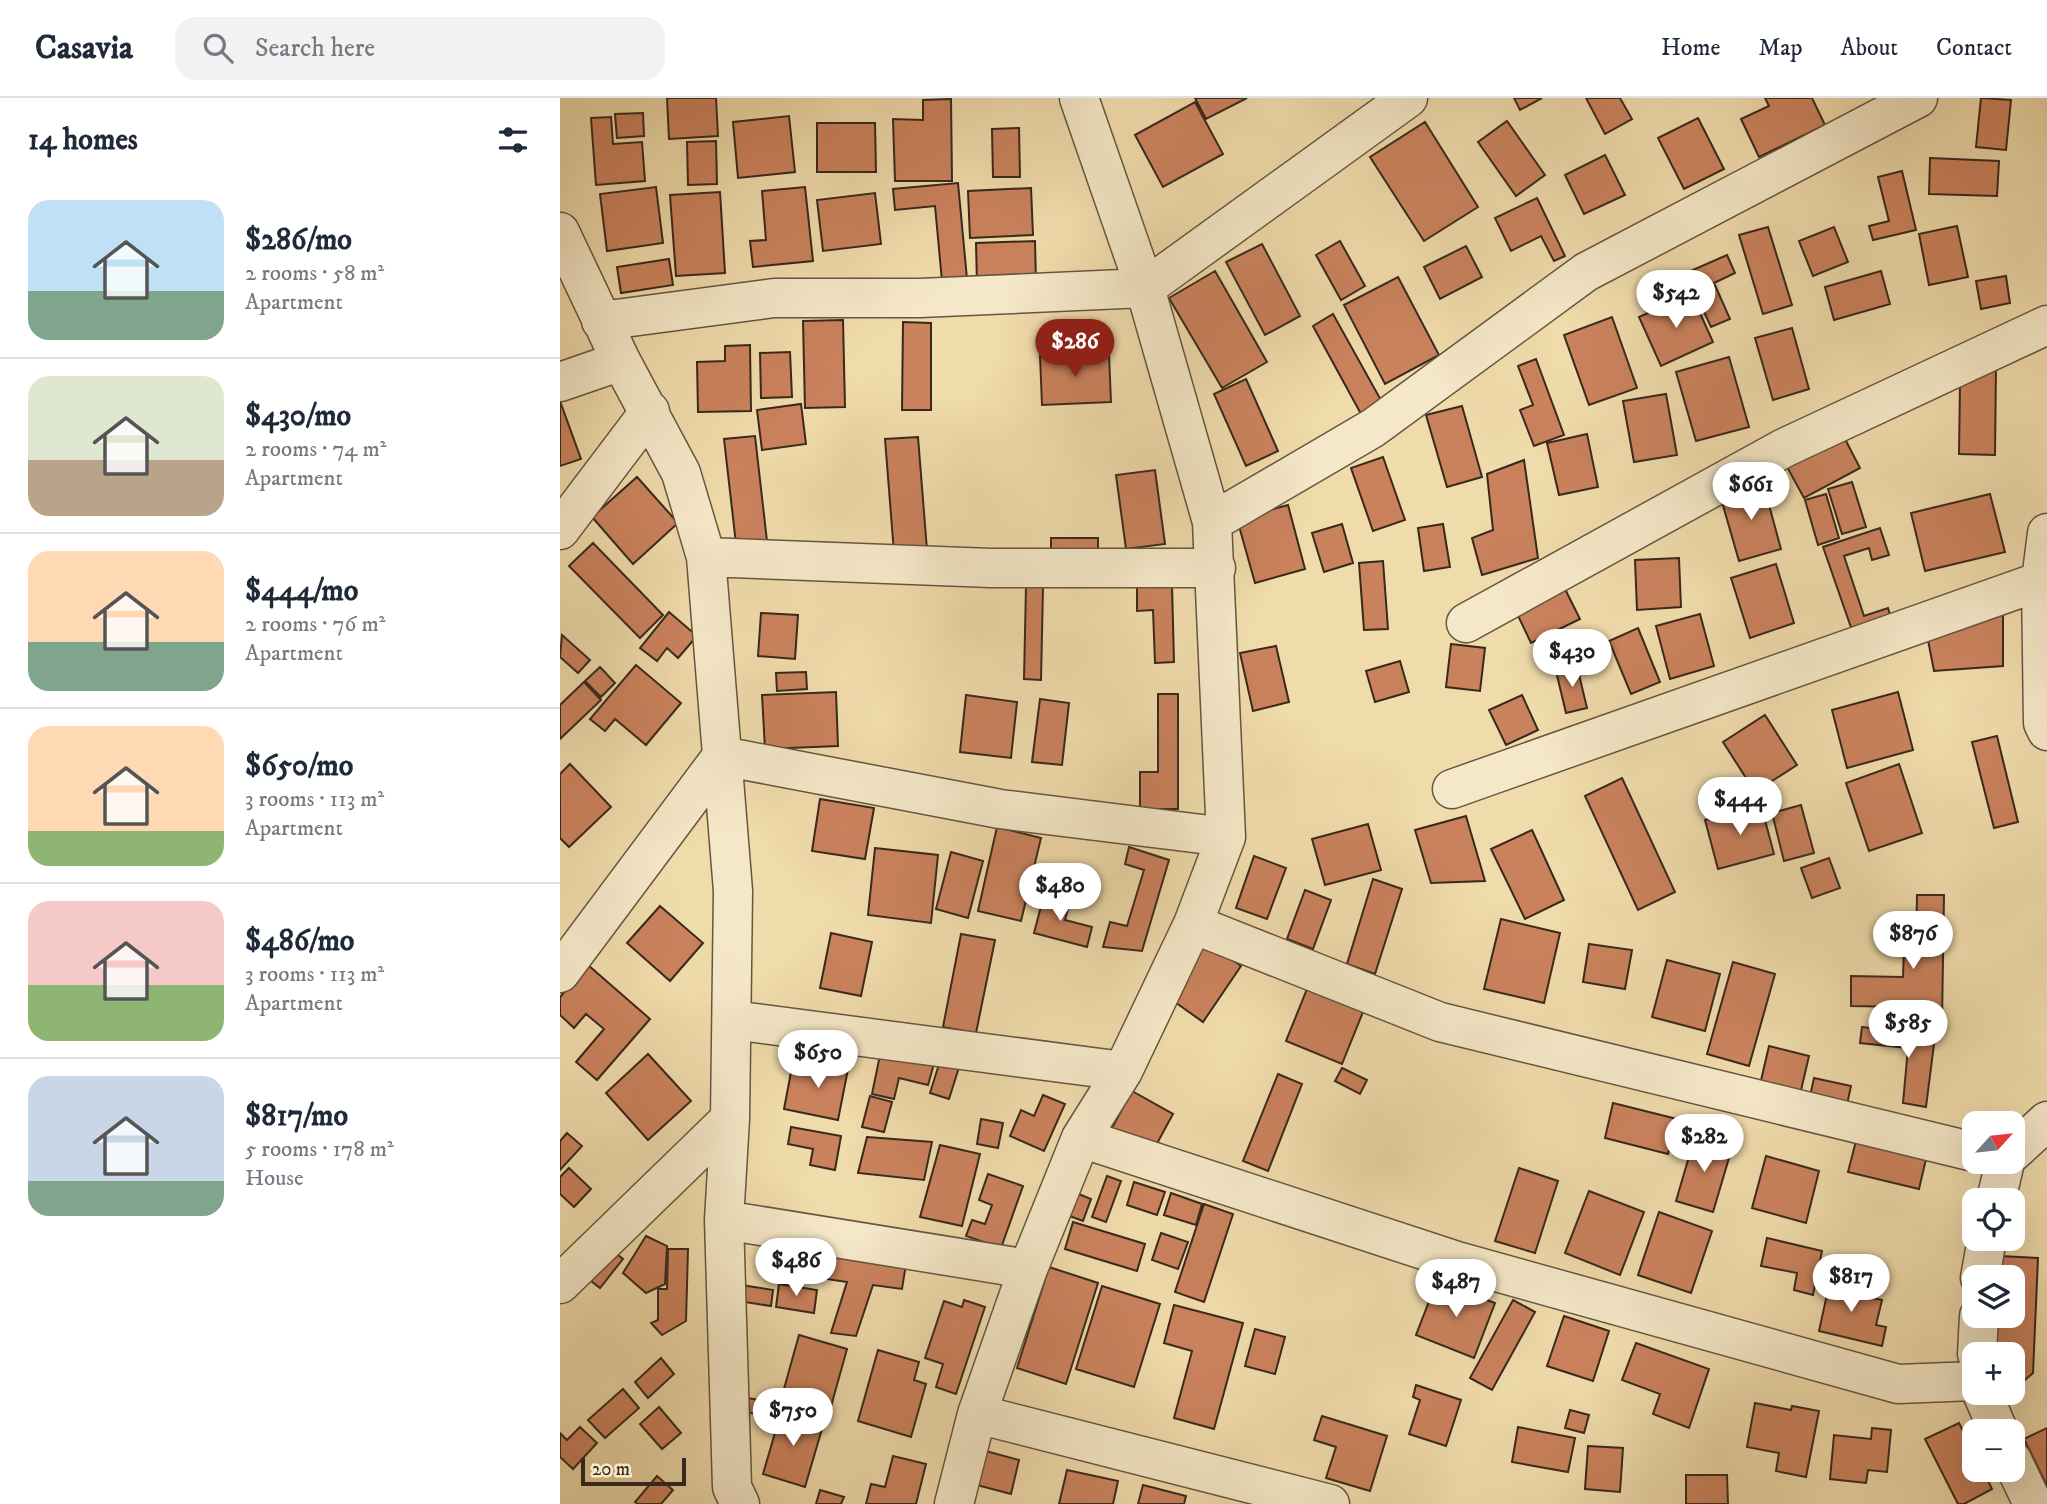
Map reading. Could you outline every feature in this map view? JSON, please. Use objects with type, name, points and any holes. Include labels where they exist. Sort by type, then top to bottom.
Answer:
[{"type":"street","points":[[954,1504],[977,1414],[1028,1269],[1080,1138],[1123,1071],[1193,924],[1226,837],[1212,522],[1145,288],[1079,98]]},
{"type":"street","points":[[601,321],[775,298],[920,298],[1145,288],[1408,98]]},
{"type":"street","points":[[1212,522],[1373,428],[1586,272],[1918,98]]},
{"type":"street","points":[[560,232],[621,361],[681,473],[706,557],[733,891],[730,1119],[724,1220],[727,1498]]},
{"type":"street","points":[[1466,623],[1784,448],[2047,325]]},
{"type":"street","points":[[560,382],[621,361]]},
{"type":"street","points":[[560,530],[650,411]]},
{"type":"street","points":[[2047,533],[2042,581],[2043,723],[2047,731]]},
{"type":"street","points":[[706,557],[991,568],[1216,568]]},
{"type":"street","points":[[1452,789],[2042,581]]},
{"type":"street","points":[[722,756],[1000,810],[1226,837]]},
{"type":"street","points":[[560,973],[722,756]]},
{"type":"street","points":[[1193,924],[1440,1022],[1962,1149]]},
{"type":"street","points":[[732,1020],[1123,1071]]},
{"type":"street","points":[[560,1284],[730,1119]]},
{"type":"street","points":[[2025,1141],[2047,1121]]},
{"type":"street","points":[[1080,1138],[1457,1261],[1898,1384],[1962,1381]]},
{"type":"street","points":[[724,1220],[1028,1269]]},
{"type":"street","points":[[977,1414],[1330,1504]]},
{"type":"street","points":[[2022,1482],[2033,1504]]},
{"type":"building","points":[[667,98],[716,98],[718,136],[669,139]]},
{"type":"building","points":[[1195,98],[1247,98],[1206,119]]},
{"type":"building","points":[[1514,98],[1542,98],[1520,110]]},
{"type":"building","points":[[1586,98],[1620,98],[1632,119],[1605,134]]},
{"type":"building","points":[[1765,98],[1812,98],[1825,125],[1759,157],[1741,119],[1769,106]]},
{"type":"building","points":[[1981,98],[2011,100],[2006,150],[1976,147]]},
{"type":"building","points":[[951,99],[952,181],[895,181],[893,119],[923,120],[923,100]]},
{"type":"building","points":[[1195,102],[1223,154],[1163,187],[1135,135]]},
{"type":"building","points":[[643,113],[644,136],[617,138],[615,114]]},
{"type":"building","points":[[789,116],[795,172],[738,178],[733,122]]},
{"type":"building","points":[[611,117],[613,144],[642,142],[645,181],[596,185],[591,118]]},
{"type":"building","points":[[1698,118],[1724,169],[1684,189],[1658,138]]},
{"type":"building","points":[[1507,121],[1545,175],[1516,196],[1478,142]]},
{"type":"building","points":[[1425,122],[1478,207],[1424,241],[1370,157]]},
{"type":"building","points":[[817,123],[875,123],[876,172],[817,172]]},
{"type":"building","points":[[1019,128],[1020,177],[993,177],[992,129]]},
{"type":"building","points":[[716,141],[717,184],[688,185],[687,142]]},
{"type":"building","points":[[1605,155],[1625,195],[1584,214],[1565,175]]},
{"type":"building","points":[[1930,158],[1999,161],[1997,196],[1929,194]]},
{"type":"building","points":[[1902,171],[1916,230],[1873,240],[1869,226],[1889,221],[1878,177]]},
{"type":"building","points":[[958,183],[967,279],[942,281],[935,206],[895,210],[893,189]]},
{"type":"building","points":[[656,187],[663,243],[607,251],[600,194]]},
{"type":"building","points":[[805,187],[813,261],[753,267],[750,241],[766,240],[762,191]]},
{"type":"building","points":[[1031,188],[1033,235],[970,238],[968,191]]},
{"type":"building","points":[[720,192],[725,273],[676,276],[670,195]]},
{"type":"building","points":[[875,193],[881,244],[823,251],[817,200]]},
{"type":"building","points":[[1537,198],[1565,256],[1554,261],[1541,236],[1511,251],[1495,218]]},
{"type":"building","points":[[1957,226],[1968,277],[1929,285],[1919,234]]},
{"type":"building","points":[[1768,227],[1792,305],[1763,314],[1739,235]]},
{"type":"building","points":[[1834,227],[1848,262],[1813,276],[1799,241]]},
{"type":"building","points":[[1035,241],[1036,284],[977,285],[976,243]]},
{"type":"building","points":[[1340,241],[1365,286],[1341,300],[1316,255]]},
{"type":"building","points":[[1262,244],[1300,316],[1265,335],[1226,262]]},
{"type":"building","points":[[1466,246],[1482,277],[1440,299],[1424,267]]},
{"type":"building","points":[[1727,255],[1735,273],[1714,283],[1730,319],[1711,327],[1686,273]]},
{"type":"building","points":[[669,259],[673,285],[621,293],[617,267]]},
{"type":"building","points":[[1215,271],[1267,362],[1222,388],[1169,298]]},
{"type":"building","points":[[1881,271],[1890,304],[1834,320],[1825,287]]},
{"type":"building","points":[[2006,276],[2010,303],[1981,309],[1976,281]]},
{"type":"building","points":[[1398,277],[1439,355],[1385,384],[1344,305]]},
{"type":"building","points":[[1691,293],[1713,342],[1661,366],[1639,317]]},
{"type":"building","points":[[1333,314],[1382,402],[1361,414],[1313,326]]},
{"type":"building","points":[[1612,317],[1637,388],[1589,405],[1564,335]]},
{"type":"building","points":[[843,320],[845,407],[805,408],[803,321]]},
{"type":"building","points":[[903,322],[931,323],[931,410],[902,410]]},
{"type":"building","points":[[1792,328],[1809,389],[1773,400],[1755,338]]},
{"type":"building","points":[[750,345],[751,411],[698,412],[697,362],[725,361],[725,346]]},
{"type":"building","points":[[790,352],[792,397],[761,398],[760,353]]},
{"type":"building","points":[[1109,354],[1111,402],[1042,405],[1040,356]]},
{"type":"building","points":[[1729,357],[1749,427],[1696,441],[1676,372]]},
{"type":"building","points":[[1536,359],[1564,435],[1534,446],[1520,410],[1533,405],[1518,366]]},
{"type":"building","points":[[1996,367],[1995,455],[1959,454],[1960,384]]},
{"type":"building","points":[[1246,379],[1278,451],[1246,466],[1214,394]]},
{"type":"building","points":[[1666,394],[1677,455],[1634,462],[1623,401]]},
{"type":"building","points":[[560,401],[581,459],[560,466]]},
{"type":"building","points":[[801,404],[806,444],[762,450],[757,410]]},
{"type":"building","points":[[1462,406],[1482,477],[1447,487],[1426,415]]},
{"type":"building","points":[[1587,434],[1598,487],[1559,495],[1547,443]]},
{"type":"building","points":[[755,436],[767,541],[736,544],[724,439]]},
{"type":"building","points":[[918,437],[927,550],[894,553],[885,439]]},
{"type":"building","points":[[1844,437],[1860,468],[1804,498],[1787,467]]},
{"type":"building","points":[[1383,457],[1405,520],[1373,531],[1351,468]]},
{"type":"building","points":[[1524,460],[1538,558],[1482,575],[1472,538],[1493,530],[1487,474]]},
{"type":"building","points":[[1155,470],[1165,544],[1126,549],[1116,475]]},
{"type":"building","points":[[637,477],[678,523],[633,564],[592,517]]},
{"type":"building","points":[[1852,482],[1866,527],[1842,534],[1828,489]]},
{"type":"building","points":[[1763,483],[1781,549],[1739,561],[1720,495]]},
{"type":"building","points":[[1826,494],[1839,538],[1818,545],[1805,500]]},
{"type":"building","points":[[1990,494],[2005,552],[1925,571],[1911,513]]},
{"type":"building","points":[[1288,505],[1305,569],[1255,583],[1237,519]]},
{"type":"building","points":[[1342,524],[1353,563],[1324,572],[1312,533]]},
{"type":"building","points":[[1443,524],[1450,567],[1424,571],[1418,528]]},
{"type":"building","points":[[1880,528],[1889,555],[1872,560],[1869,548],[1844,556],[1864,616],[1888,608],[1892,622],[1854,636],[1823,547]]},
{"type":"building","points":[[1051,538],[1098,538],[1098,556],[1051,555]]},
{"type":"building","points":[[593,543],[663,615],[640,638],[569,566]]},
{"type":"building","points":[[1679,558],[1681,607],[1637,610],[1635,560]]},
{"type":"building","points":[[1383,561],[1388,629],[1364,630],[1359,563]]},
{"type":"building","points":[[1776,564],[1794,623],[1750,638],[1731,578]]},
{"type":"building","points":[[1560,579],[1580,619],[1531,643],[1512,603]]},
{"type":"building","points":[[1172,585],[1174,662],[1155,663],[1153,610],[1137,611],[1137,587]]},
{"type":"building","points":[[1026,586],[1043,587],[1041,680],[1024,679]]},
{"type":"building","points":[[2003,609],[2003,666],[1934,671],[1926,630]]},
{"type":"building","points":[[669,612],[697,636],[678,658],[667,648],[657,661],[640,648]]},
{"type":"building","points":[[761,613],[798,615],[795,659],[758,656]]},
{"type":"building","points":[[1700,614],[1714,666],[1670,679],[1656,626]]},
{"type":"building","points":[[1638,628],[1660,682],[1631,694],[1609,641]]},
{"type":"building","points":[[562,635],[590,660],[578,673],[560,657]]},
{"type":"building","points":[[1451,644],[1485,648],[1480,691],[1446,687]]},
{"type":"building","points":[[1276,646],[1289,702],[1253,711],[1240,653]]},
{"type":"building","points":[[1400,661],[1409,692],[1375,702],[1366,671]]},
{"type":"building","points":[[636,665],[681,703],[646,745],[615,719],[605,731],[590,719]]},
{"type":"building","points":[[1577,666],[1587,708],[1566,713],[1556,671]]},
{"type":"building","points":[[600,667],[615,683],[601,697],[585,681]]},
{"type":"building","points":[[806,672],[807,689],[777,691],[776,673]]},
{"type":"building","points":[[584,682],[601,700],[560,739],[560,705]]},
{"type":"building","points":[[836,692],[838,746],[765,749],[762,695]]},
{"type":"building","points":[[1898,692],[1913,750],[1847,768],[1832,710]]},
{"type":"building","points":[[1158,694],[1178,694],[1178,809],[1140,809],[1140,772],[1158,772]]},
{"type":"building","points":[[966,695],[1017,702],[1011,758],[960,752]]},
{"type":"building","points":[[1522,695],[1538,730],[1506,745],[1489,710]]},
{"type":"building","points":[[1040,699],[1069,703],[1062,765],[1032,762]]},
{"type":"building","points":[[1765,715],[1797,765],[1755,792],[1723,742]]},
{"type":"building","points":[[1997,736],[2018,822],[1994,828],[1972,742]]},
{"type":"building","points":[[570,764],[611,807],[569,847],[560,838],[560,774]]},
{"type":"building","points":[[1899,764],[1922,833],[1869,851],[1846,783]]},
{"type":"building","points":[[1622,778],[1675,892],[1638,910],[1585,796]]},
{"type":"building","points":[[820,799],[874,808],[865,859],[812,851]]},
{"type":"building","points":[[1761,805],[1774,854],[1718,869],[1705,820]]},
{"type":"building","points":[[1801,805],[1814,853],[1784,861],[1772,813]]},
{"type":"building","points":[[1466,816],[1485,881],[1431,883],[1415,830]]},
{"type":"building","points":[[1368,824],[1381,870],[1325,885],[1312,839]]},
{"type":"building","points":[[997,827],[1041,838],[1021,921],[978,911]]},
{"type":"building","points":[[1532,830],[1564,900],[1525,919],[1491,849]]},
{"type":"building","points":[[1129,847],[1169,860],[1142,951],[1103,947],[1110,922],[1127,926],[1144,870],[1125,864]]},
{"type":"building","points":[[875,848],[938,855],[931,923],[868,915]]},
{"type":"building","points":[[951,852],[983,861],[968,918],[936,909]]},
{"type":"building","points":[[1254,856],[1286,868],[1267,919],[1236,908]]},
{"type":"building","points":[[1829,858],[1840,888],[1812,898],[1801,868]]},
{"type":"building","points":[[1373,879],[1402,889],[1375,974],[1347,964]]},
{"type":"building","points":[[1305,890],[1331,900],[1313,949],[1287,939]]},
{"type":"building","points":[[1044,895],[1070,901],[1065,920],[1092,927],[1087,947],[1034,933]]},
{"type":"building","points":[[1917,895],[1944,895],[1942,1022],[1905,1022],[1905,1007],[1851,1006],[1851,976],[1903,977],[1904,948],[1916,948]]},
{"type":"building","points":[[660,906],[703,943],[670,981],[627,943]]},
{"type":"building","points":[[1501,919],[1560,933],[1544,1003],[1484,989]]},
{"type":"building","points":[[831,933],[872,942],[861,996],[820,988]]},
{"type":"building","points":[[961,934],[995,940],[976,1033],[943,1027]]},
{"type":"building","points":[[1203,939],[1241,966],[1203,1022],[1165,995]]},
{"type":"building","points":[[1589,944],[1632,950],[1625,989],[1583,982]]},
{"type":"building","points":[[1667,960],[1720,974],[1705,1031],[1652,1017]]},
{"type":"building","points":[[1733,962],[1775,974],[1749,1066],[1707,1054]]},
{"type":"building","points":[[588,965],[650,1019],[597,1080],[576,1062],[604,1029],[586,1014],[574,1028],[560,1015],[560,997]]},
{"type":"building","points":[[1309,984],[1365,1007],[1342,1064],[1286,1041]]},
{"type":"building","points":[[1862,1027],[1935,1036],[1926,1107],[1903,1103],[1908,1048],[1860,1043]]},
{"type":"building","points":[[1769,1046],[1809,1056],[1799,1099],[1759,1089]]},
{"type":"building","points":[[648,1054],[691,1101],[648,1140],[606,1093]]},
{"type":"building","points":[[880,1055],[935,1060],[928,1085],[899,1078],[894,1099],[872,1094]]},
{"type":"building","points":[[824,1060],[849,1064],[838,1120],[784,1109],[792,1067],[822,1073]]},
{"type":"building","points":[[940,1061],[960,1064],[949,1099],[930,1093]]},
{"type":"building","points":[[1342,1068],[1367,1080],[1360,1094],[1335,1081]]},
{"type":"building","points":[[1278,1074],[1302,1084],[1268,1171],[1243,1161]]},
{"type":"building","points":[[1814,1078],[1851,1086],[1846,1109],[1809,1101]]},
{"type":"building","points":[[1132,1091],[1173,1114],[1153,1151],[1112,1128]]},
{"type":"building","points":[[1043,1095],[1065,1104],[1044,1151],[1010,1136],[1021,1110],[1034,1116]]},
{"type":"building","points":[[870,1096],[892,1102],[884,1132],[862,1127]]},
{"type":"building","points":[[1613,1103],[1677,1119],[1668,1154],[1605,1138]]},
{"type":"building","points":[[981,1119],[1003,1123],[998,1148],[977,1144]]},
{"type":"building","points":[[791,1127],[841,1136],[835,1170],[810,1165],[813,1149],[788,1144]]},
{"type":"building","points":[[567,1133],[582,1146],[560,1170],[560,1141]]},
{"type":"building","points":[[1695,1136],[1732,1148],[1713,1212],[1676,1201]]},
{"type":"building","points":[[867,1137],[932,1142],[924,1180],[858,1173]]},
{"type":"building","points":[[1856,1141],[1926,1159],[1919,1189],[1848,1172]]},
{"type":"building","points":[[940,1145],[980,1154],[962,1226],[920,1217]]},
{"type":"building","points":[[1766,1156],[1819,1171],[1806,1223],[1752,1208]]},
{"type":"building","points":[[569,1168],[591,1189],[574,1207],[560,1194],[560,1177]]},
{"type":"building","points":[[1519,1168],[1558,1181],[1535,1253],[1495,1241]]},
{"type":"building","points":[[988,1174],[1023,1186],[1001,1248],[966,1236],[972,1220],[985,1224],[992,1205],[979,1200]]},
{"type":"building","points":[[1107,1176],[1121,1181],[1106,1222],[1092,1217]]},
{"type":"building","points":[[1134,1182],[1165,1192],[1157,1215],[1127,1205]]},
{"type":"building","points":[[1069,1190],[1091,1199],[1083,1221],[1061,1213]]},
{"type":"building","points":[[1589,1191],[1644,1212],[1620,1275],[1565,1253]]},
{"type":"building","points":[[1171,1193],[1202,1204],[1196,1225],[1164,1215]]},
{"type":"building","points":[[1204,1204],[1233,1214],[1204,1302],[1175,1292]]},
{"type":"building","points":[[1659,1212],[1712,1231],[1691,1293],[1638,1275]]},
{"type":"building","points":[[1073,1222],[1145,1244],[1137,1271],[1065,1249]]},
{"type":"building","points":[[1161,1233],[1188,1242],[1178,1269],[1152,1260]]},
{"type":"building","points":[[646,1236],[667,1246],[665,1284],[646,1293],[623,1273]]},
{"type":"building","points":[[1767,1238],[1822,1251],[1813,1295],[1794,1290],[1797,1273],[1761,1266]]},
{"type":"building","points":[[609,1248],[623,1259],[600,1288],[586,1277]]},
{"type":"building","points":[[668,1249],[688,1249],[686,1321],[662,1335],[651,1323],[658,1320],[658,1289],[667,1289]]},
{"type":"building","points":[[823,1254],[906,1264],[902,1289],[873,1285],[856,1336],[831,1333],[847,1282],[820,1278]]},
{"type":"building","points":[[2000,1256],[2038,1258],[2033,1373],[2025,1380],[2025,1342],[1997,1342],[1997,1328],[2025,1328],[2025,1265],[2000,1265]]},
{"type":"building","points":[[1049,1267],[1098,1283],[1066,1384],[1017,1368]]},
{"type":"building","points":[[1831,1276],[1853,1282],[1850,1293],[1882,1300],[1876,1325],[1886,1327],[1882,1346],[1819,1331]]},
{"type":"building","points":[[1437,1281],[1495,1303],[1474,1358],[1416,1335]]},
{"type":"building","points":[[779,1284],[817,1290],[814,1313],[776,1307]]},
{"type":"building","points":[[741,1285],[773,1290],[771,1306],[738,1301]]},
{"type":"building","points":[[1102,1286],[1160,1304],[1134,1387],[1076,1369]]},
{"type":"building","points":[[964,1300],[985,1307],[956,1394],[936,1387],[943,1364],[925,1358],[944,1301],[962,1307]]},
{"type":"building","points":[[1513,1300],[1535,1312],[1492,1390],[1470,1378]]},
{"type":"building","points":[[1174,1305],[1243,1323],[1214,1429],[1174,1418],[1192,1351],[1164,1343]]},
{"type":"building","points":[[1564,1316],[1609,1331],[1593,1381],[1547,1366]]},
{"type":"building","points":[[1255,1329],[1285,1337],[1275,1374],[1245,1366]]},
{"type":"building","points":[[799,1335],[847,1349],[830,1410],[782,1396]]},
{"type":"building","points":[[1636,1343],[1709,1369],[1689,1428],[1653,1414],[1660,1394],[1622,1380]]},
{"type":"building","points":[[878,1350],[919,1362],[914,1380],[926,1384],[911,1437],[858,1421]]},
{"type":"building","points":[[661,1358],[674,1374],[648,1398],[635,1382]]},
{"type":"building","points":[[1416,1385],[1461,1400],[1446,1446],[1409,1434],[1420,1400],[1413,1397]]},
{"type":"building","points":[[623,1389],[639,1408],[605,1438],[588,1420]]},
{"type":"building","points":[[747,1398],[777,1403],[775,1418],[745,1412]]},
{"type":"building","points":[[1755,1403],[1791,1410],[1792,1406],[1819,1411],[1806,1477],[1776,1471],[1779,1453],[1747,1447]]},
{"type":"building","points":[[659,1407],[681,1433],[662,1449],[640,1424]]},
{"type":"building","points":[[782,1409],[824,1422],[805,1487],[763,1474]]},
{"type":"building","points":[[1570,1410],[1589,1415],[1584,1433],[1565,1428]]},
{"type":"building","points":[[1322,1416],[1387,1436],[1370,1491],[1326,1478],[1336,1447],[1314,1440]]},
{"type":"building","points":[[1959,1423],[1962,1429],[1962,1482],[1989,1482],[1992,1489],[1964,1504],[1958,1504],[1925,1439]]},
{"type":"building","points":[[580,1427],[597,1443],[573,1469],[560,1457],[560,1433],[567,1440]]},
{"type":"building","points":[[1518,1427],[1575,1438],[1568,1472],[1512,1462]]},
{"type":"building","points":[[1872,1428],[1891,1430],[1887,1472],[1868,1470],[1866,1483],[1830,1479],[1834,1435],[1871,1439]]},
{"type":"building","points":[[2047,1428],[2047,1484],[2025,1441],[2025,1439]]},
{"type":"building","points":[[1588,1446],[1623,1448],[1620,1492],[1585,1489]]},
{"type":"building","points":[[982,1450],[1019,1460],[1011,1494],[973,1484]]},
{"type":"building","points":[[893,1456],[926,1464],[916,1504],[866,1504],[871,1484],[885,1487]]},
{"type":"building","points":[[1067,1470],[1118,1481],[1113,1504],[1059,1504]]},
{"type":"building","points":[[1686,1475],[1727,1475],[1728,1504],[1686,1504]]},
{"type":"building","points":[[657,1476],[673,1490],[661,1504],[635,1502]]},
{"type":"building","points":[[1143,1485],[1186,1496],[1184,1504],[1138,1504]]},
{"type":"building","points":[[820,1490],[844,1497],[841,1504],[816,1504]]}]
